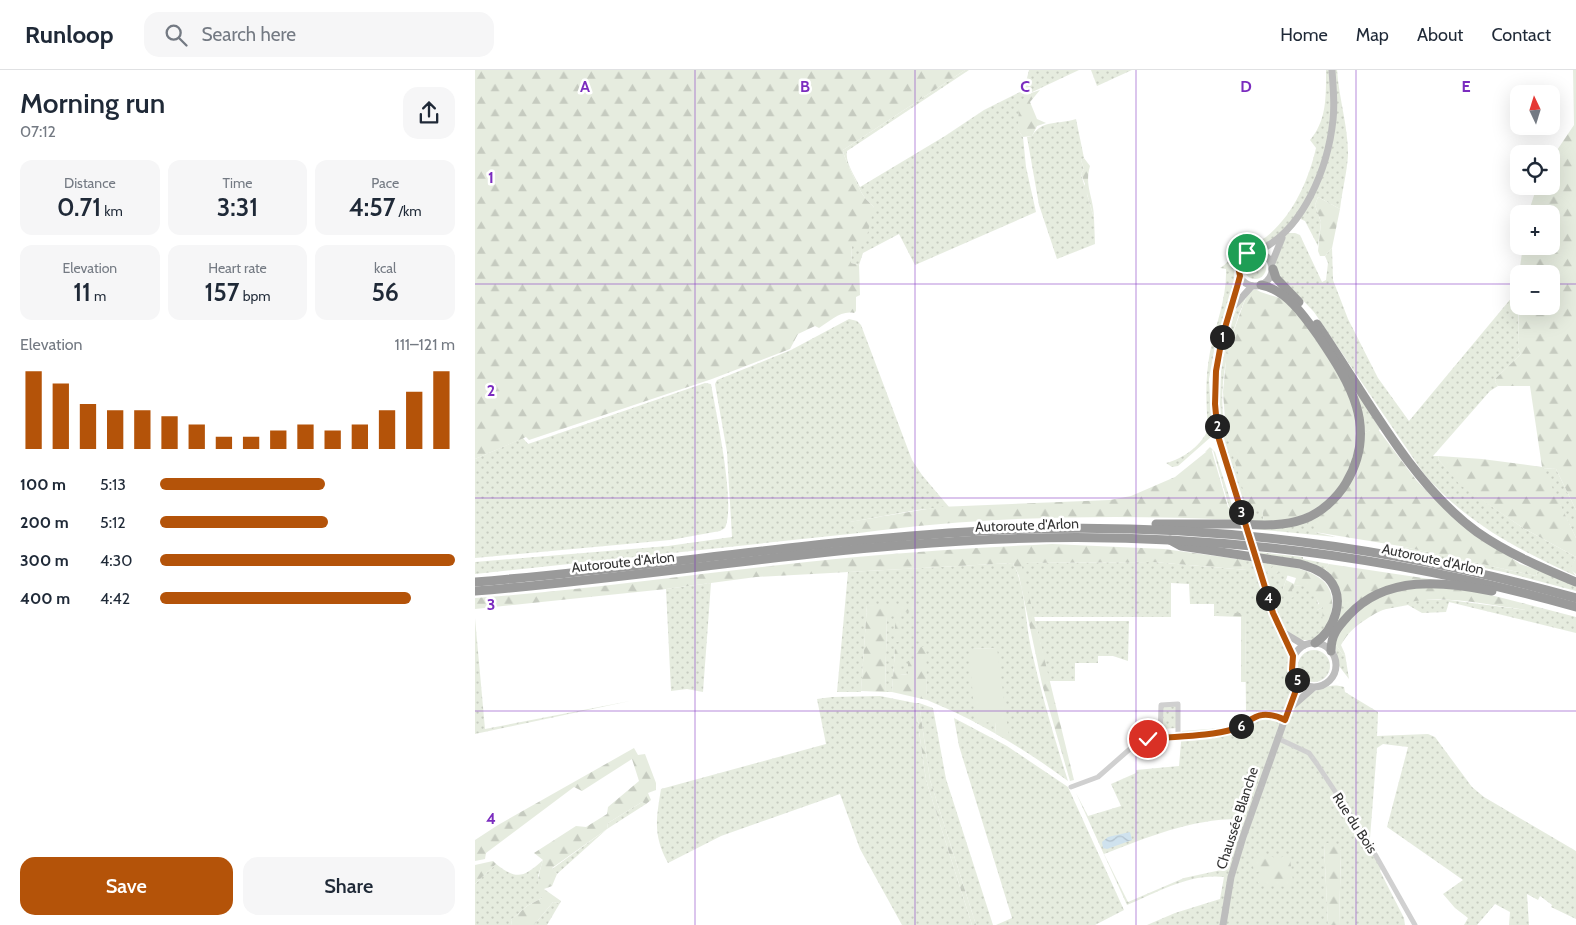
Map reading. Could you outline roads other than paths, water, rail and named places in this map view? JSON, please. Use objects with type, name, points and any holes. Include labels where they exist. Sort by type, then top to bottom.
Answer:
[{"type":"highway","points":[[1272,266],[1276,278],[1311,315],[1398,445],[1435,494],[1477,531],[1489,539],[1541,567],[1576,582]]},
{"type":"highway","points":[[1125,529],[1149,524],[1281,525],[1305,519],[1325,506],[1341,492],[1355,468],[1361,446],[1361,424],[1356,402],[1345,376],[1307,320],[1290,301],[1278,290],[1257,285]]},
{"type":"highway","name":"Autoroute d'Arlon","points":[[475,582],[907,536],[1005,530],[1125,529],[1223,533],[1358,549],[1467,570],[1576,598]]},
{"type":"highway","name":"Autoroute d'Arlon","points":[[475,591],[917,544],[1027,538],[1168,539],[1285,549],[1381,562],[1576,607]]},
{"type":"highway","points":[[1168,539],[1181,546],[1300,564],[1317,570],[1333,584],[1337,605],[1325,636],[1315,643]]},
{"type":"highway","points":[[1331,651],[1333,634],[1351,612],[1375,595],[1393,588],[1435,582],[1514,596],[1534,596]]},
{"type":"main road","points":[[1313,688],[1299,682],[1292,670],[1293,656],[1284,633],[1273,613],[1218,436],[1215,404],[1218,355],[1240,276],[1238,266],[1243,256],[1258,252],[1269,246],[1284,233],[1305,204],[1323,164],[1333,121],[1332,70]]},
{"type":"main road","points":[[1232,308],[1257,285],[1269,279],[1284,233]]},
{"type":"main road","points":[[1258,252],[1266,255],[1272,266]]},
{"type":"main road","points":[[1240,276],[1257,285]]},
{"type":"main road","points":[[1284,633],[1304,645]]},
{"type":"main road","points":[[1288,711],[1313,688],[1325,684],[1333,676],[1336,663],[1331,651],[1315,643],[1304,645],[1293,656]]},
{"type":"main road","name":"Chaussée Blanche","points":[[1223,925],[1231,878],[1277,738],[1299,682]]},
{"type":"street","points":[[1160,738],[1161,705],[1178,704],[1177,736]]},
{"type":"street","points":[[1071,787],[1103,773],[1139,741],[1237,728],[1256,716],[1269,715],[1285,720]]},
{"type":"street","name":"Rue du Bois","points":[[1277,738],[1309,753],[1367,840],[1415,925]]},
{"type":"water","points":[[1130,832],[1132,840],[1107,849],[1103,848],[1102,842],[1108,837]]}]
